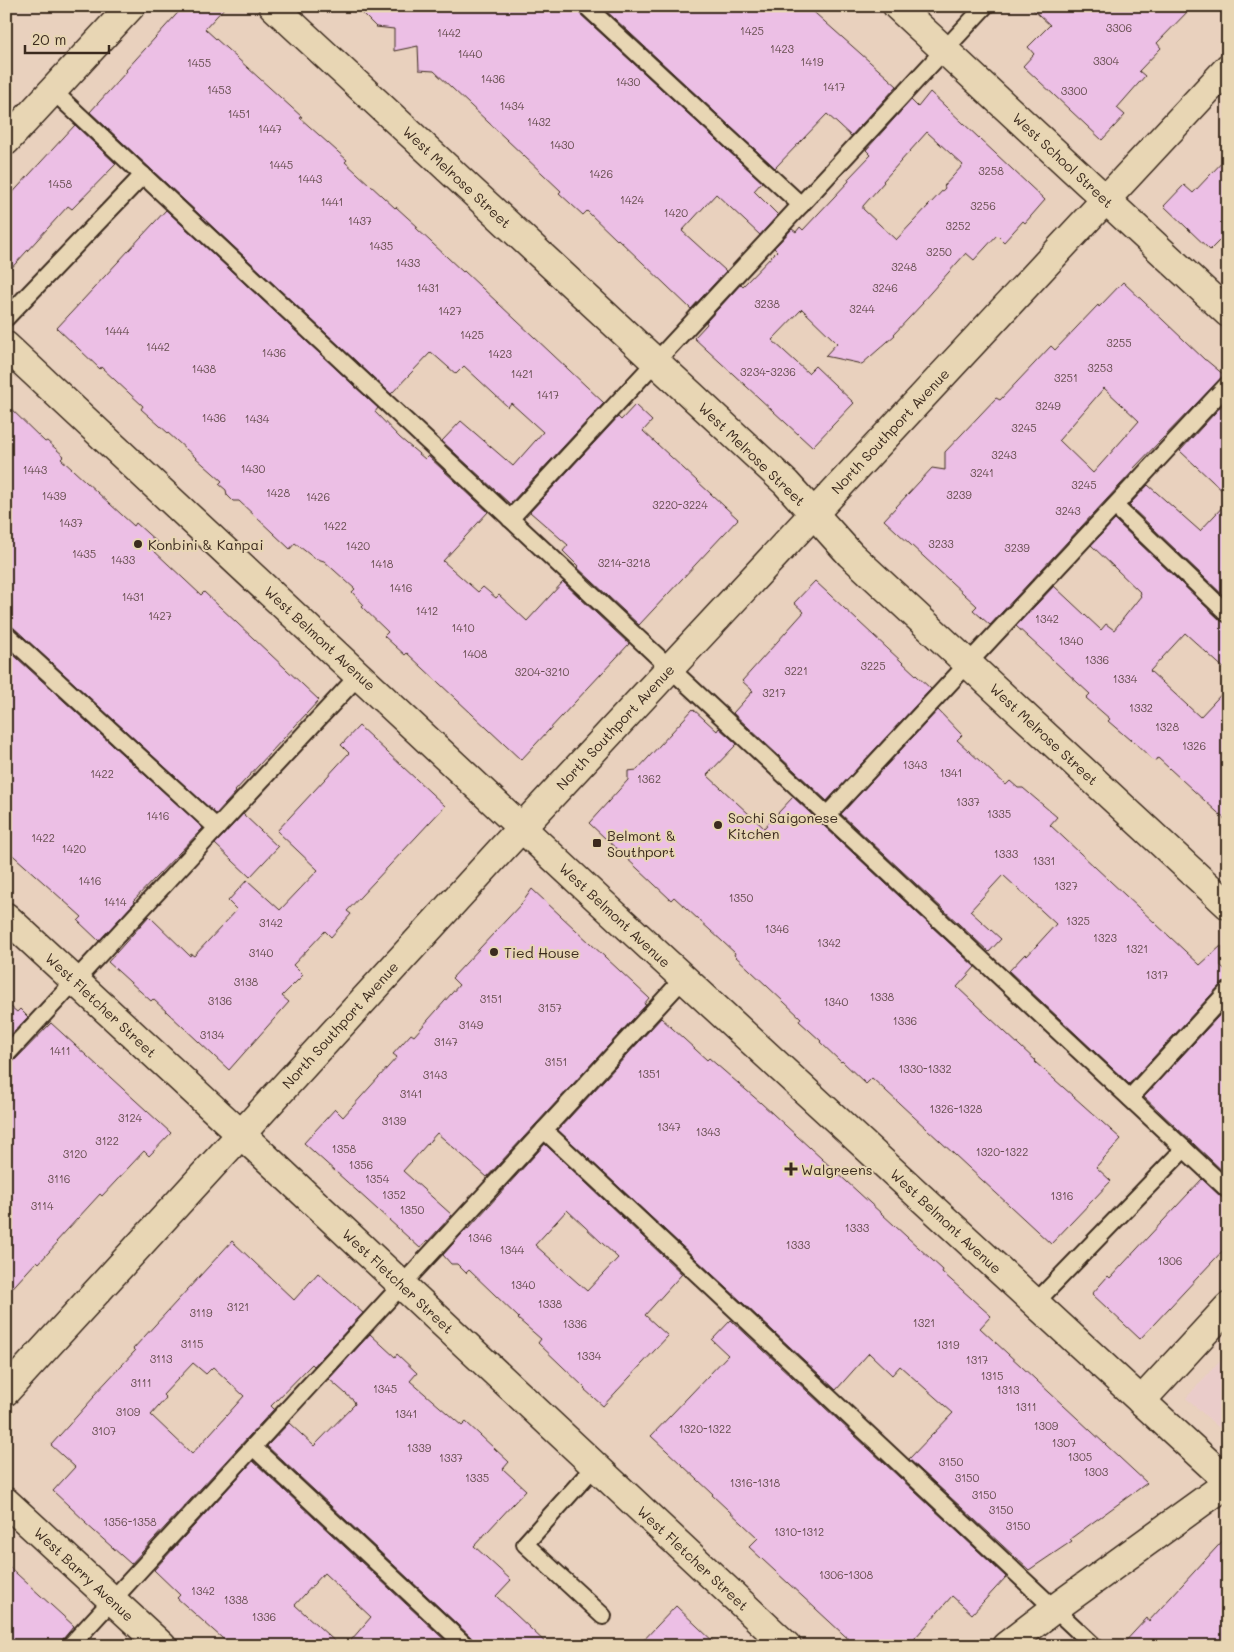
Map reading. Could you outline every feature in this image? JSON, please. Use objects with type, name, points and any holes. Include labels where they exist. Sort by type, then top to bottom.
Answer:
[{"type":"street","points":[[6,141],[131,6]]},
{"type":"street","name":"West Melrose Street","points":[[273,6],[786,483],[850,554],[1228,905]]},
{"type":"street","name":"West School Street","points":[[897,6],[1228,313]]},
{"type":"street","name":"North Southport Avenue","points":[[6,1391],[522,827],[1228,68]]},
{"type":"street","name":"West Belmont Avenue","points":[[6,346],[1228,1482]]},
{"type":"street","name":"West Fletcher Street","points":[[6,917],[788,1646]]},
{"type":"street","points":[[1141,1401],[1228,1307]]},
{"type":"street","points":[[1006,1646],[1228,1482]]},
{"type":"street","name":"West Barry Avenue","points":[[6,1502],[162,1646]]},
{"type":"lane","points":[[586,6],[801,206]]},
{"type":"lane","points":[[510,519],[985,6]]},
{"type":"lane","points":[[53,91],[1228,1190]]},
{"type":"lane","points":[[6,318],[143,175]]},
{"type":"lane","points":[[827,815],[1228,384]]},
{"type":"lane","points":[[1115,506],[1228,614]]},
{"type":"lane","points":[[6,634],[217,828]]},
{"type":"lane","points":[[6,1055],[359,675]]},
{"type":"lane","points":[[70,1646],[684,978]]},
{"type":"lane","points":[[1130,1098],[1228,991]]},
{"type":"lane","points":[[544,1130],[1094,1646]]},
{"type":"lane","points":[[1035,1303],[1184,1149]]},
{"type":"lane","points":[[253,1447],[466,1646]]},
{"type":"lane","points":[[596,1466],[525,1544],[603,1616]]},
{"type":"shaded area","points":[[1228,1352],[1228,1436],[1186,1398]]},
{"type":"building","points":[[184,6],[226,6],[205,29],[302,117],[300,118],[347,160],[345,162],[418,227],[416,228],[604,403],[510,504],[442,441],[461,421],[513,466],[543,432],[511,403],[508,407],[464,366],[456,374],[431,352],[391,394],[90,112]]},
{"type":"building","points":[[355,6],[576,6],[579,13],[762,182],[754,191],[778,215],[760,235],[716,194],[682,231],[726,271],[691,309],[587,211],[583,215],[559,193],[561,191],[434,71],[419,70],[418,46],[394,51],[394,29],[376,27]]},
{"type":"building","points":[[601,6],[807,6],[897,86],[851,136],[827,114],[775,168]]},
{"type":"building","points":[[1029,6],[1193,6],[1157,43],[1161,48],[1139,71],[1145,76],[1117,108],[1125,115],[1102,140],[1023,66],[1034,54],[1028,47],[1050,25]]},
{"type":"building","points":[[930,92],[1045,200],[1025,223],[1023,221],[1004,242],[997,235],[974,260],[966,253],[895,335],[862,364],[825,356],[837,343],[802,309],[772,340],[808,373],[815,366],[854,403],[812,447],[694,338],[741,284],[743,286],[777,251],[774,248],[792,229],[796,232],[800,227],[803,230],[849,181],[848,179],[871,155],[866,150],[911,100],[918,107]],"holes":[[[927,132],[963,165],[944,186],[945,188],[896,240],[863,209],[863,206],[883,181]]]},
{"type":"building","points":[[75,125],[116,164],[72,209],[68,206],[6,274],[6,200]]},
{"type":"building","points":[[1228,156],[1228,232],[1210,250],[1164,206],[1184,185],[1193,193]]},
{"type":"building","points":[[166,210],[378,408],[375,412],[400,438],[425,459],[428,456],[488,512],[443,561],[478,592],[483,587],[496,598],[499,595],[527,621],[563,582],[629,644],[521,760],[407,653],[405,655],[384,636],[388,632],[362,607],[364,605],[352,592],[355,589],[324,561],[314,558],[295,543],[290,549],[239,501],[233,501],[227,495],[226,490],[219,484],[222,481],[141,409],[143,406],[57,328]]},
{"type":"building","points":[[1123,282],[1205,360],[1224,375],[1132,470],[990,625],[973,610],[977,606],[884,520],[932,468],[945,470],[945,452],[996,398],[1000,400],[1051,346],[1055,350],[1098,305],[1099,307]],"holes":[[[1104,388],[1139,421],[1093,473],[1059,440]]]},
{"type":"building","points":[[1225,402],[1228,404],[1228,496],[1180,451]]},
{"type":"building","points":[[6,404],[45,442],[47,441],[64,456],[61,459],[134,526],[136,523],[158,543],[152,549],[201,595],[204,592],[319,700],[216,814],[13,627],[6,624]]},
{"type":"building","points":[[635,405],[652,421],[643,431],[738,519],[639,625],[577,567],[563,551],[568,545],[530,512],[618,417],[621,420]]},
{"type":"building","points":[[1148,485],[1200,531],[1228,501],[1228,600],[1129,505]]},
{"type":"building","points":[[1115,520],[1221,621],[1228,624],[1228,672],[1185,633],[1150,671],[1200,717],[1228,687],[1228,822],[1158,758],[1154,761],[1131,739],[1108,721],[1110,719],[1086,698],[1090,694],[1016,626],[1054,586],[1101,630],[1106,624],[1114,630],[1141,596],[1141,593],[1091,545]]},
{"type":"building","points":[[815,581],[931,689],[827,801],[733,713],[753,691],[742,681],[804,612],[794,603]]},
{"type":"building","points":[[6,648],[203,828],[133,901],[135,902],[99,941],[78,921],[82,917],[6,849]]},
{"type":"building","points":[[693,709],[717,731],[719,728],[737,744],[707,775],[764,828],[793,797],[975,967],[957,987],[1035,1062],[1121,1139],[1096,1167],[1111,1181],[1051,1244],[872,1078],[866,1084],[841,1062],[799,1021],[801,1018],[734,955],[735,953],[674,897],[671,900],[589,823],[628,780],[628,771],[637,770]]},
{"type":"building","points":[[938,710],[962,735],[957,740],[1006,785],[1010,781],[1018,788],[1023,788],[1057,817],[1050,825],[1200,965],[1221,946],[1221,966],[1228,972],[1228,981],[1221,984],[1129,1084],[1009,971],[1025,954],[1027,956],[1056,924],[1003,875],[970,911],[1001,939],[989,952],[841,814]]},
{"type":"building","points":[[359,726],[445,806],[347,911],[351,914],[331,937],[325,931],[293,965],[303,975],[282,996],[289,1002],[229,1070],[153,999],[151,1001],[108,962],[149,916],[190,956],[191,954],[194,956],[237,910],[228,901],[247,880],[280,910],[318,870],[277,831],[349,753],[341,745]]},
{"type":"building","points":[[243,814],[278,847],[250,877],[215,844]]},
{"type":"building","points":[[532,889],[649,998],[644,1004],[646,1005],[487,1177],[437,1133],[403,1171],[452,1215],[420,1248],[304,1143],[335,1109],[343,1117],[397,1057],[393,1054],[411,1034],[414,1036],[459,985],[452,978],[522,903]]},
{"type":"building","points":[[6,1003],[17,1012],[20,1009],[28,1017],[6,1040]]},
{"type":"building","points":[[1228,1006],[1228,1176],[1144,1097]]},
{"type":"building","points":[[661,1018],[707,1060],[709,1058],[761,1103],[943,1270],[942,1272],[991,1316],[980,1328],[1147,1483],[1070,1539],[1072,1541],[1029,1570],[909,1459],[953,1413],[900,1366],[892,1375],[869,1353],[836,1390],[558,1130]]},
{"type":"building","points":[[51,1023],[171,1133],[149,1156],[144,1151],[102,1196],[100,1194],[39,1263],[37,1261],[6,1295],[6,1065],[13,1062]]},
{"type":"building","points":[[545,1144],[682,1274],[645,1315],[668,1336],[603,1406],[538,1343],[541,1339],[469,1270],[466,1273],[457,1264],[451,1264],[443,1255]],"holes":[[[567,1210],[618,1258],[587,1291],[535,1245]]]},
{"type":"building","points":[[1202,1179],[1221,1197],[1228,1200],[1228,1245],[1140,1339],[1092,1294],[1108,1276],[1110,1278]]},
{"type":"building","points":[[232,1241],[294,1300],[318,1273],[363,1313],[314,1366],[312,1364],[271,1406],[274,1409],[131,1564],[53,1491],[75,1467],[51,1445],[135,1351],[133,1349]],"holes":[[[193,1363],[206,1374],[213,1367],[244,1396],[192,1454],[151,1415],[166,1398],[163,1395]]]},
{"type":"building","points":[[731,1320],[1006,1577],[972,1614],[952,1596],[908,1646],[856,1646],[749,1547],[758,1538],[651,1436],[728,1355],[712,1340]]},
{"type":"building","points":[[370,1334],[395,1357],[397,1354],[417,1373],[410,1381],[462,1426],[466,1422],[509,1462],[503,1469],[526,1490],[474,1546],[511,1580],[496,1596],[549,1646],[476,1646],[473,1639],[267,1446],[289,1423],[314,1446],[355,1404],[329,1379]]},
{"type":"building","points":[[253,1461],[451,1646],[346,1646],[371,1617],[324,1573],[295,1605],[340,1646],[231,1646],[177,1598],[180,1595],[154,1570]]},
{"type":"building","points":[[1228,1535],[1228,1646],[1121,1646],[1147,1618],[1149,1621]]},
{"type":"building","points":[[6,1564],[74,1626],[57,1646],[6,1646]]},
{"type":"building","points":[[676,1606],[718,1646],[638,1646]]},
{"type":"place","name":"Konbini & Kanpai","points":[[138,544]]},
{"type":"place","name":"Sochi Saigonese Kitchen","points":[[718,825]]},
{"type":"place","name":"Belmont & Southport","points":[[597,843]]},
{"type":"place","name":"Tied House","points":[[494,952]]},
{"type":"place","name":"Walgreens","points":[[791,1169]]}]
